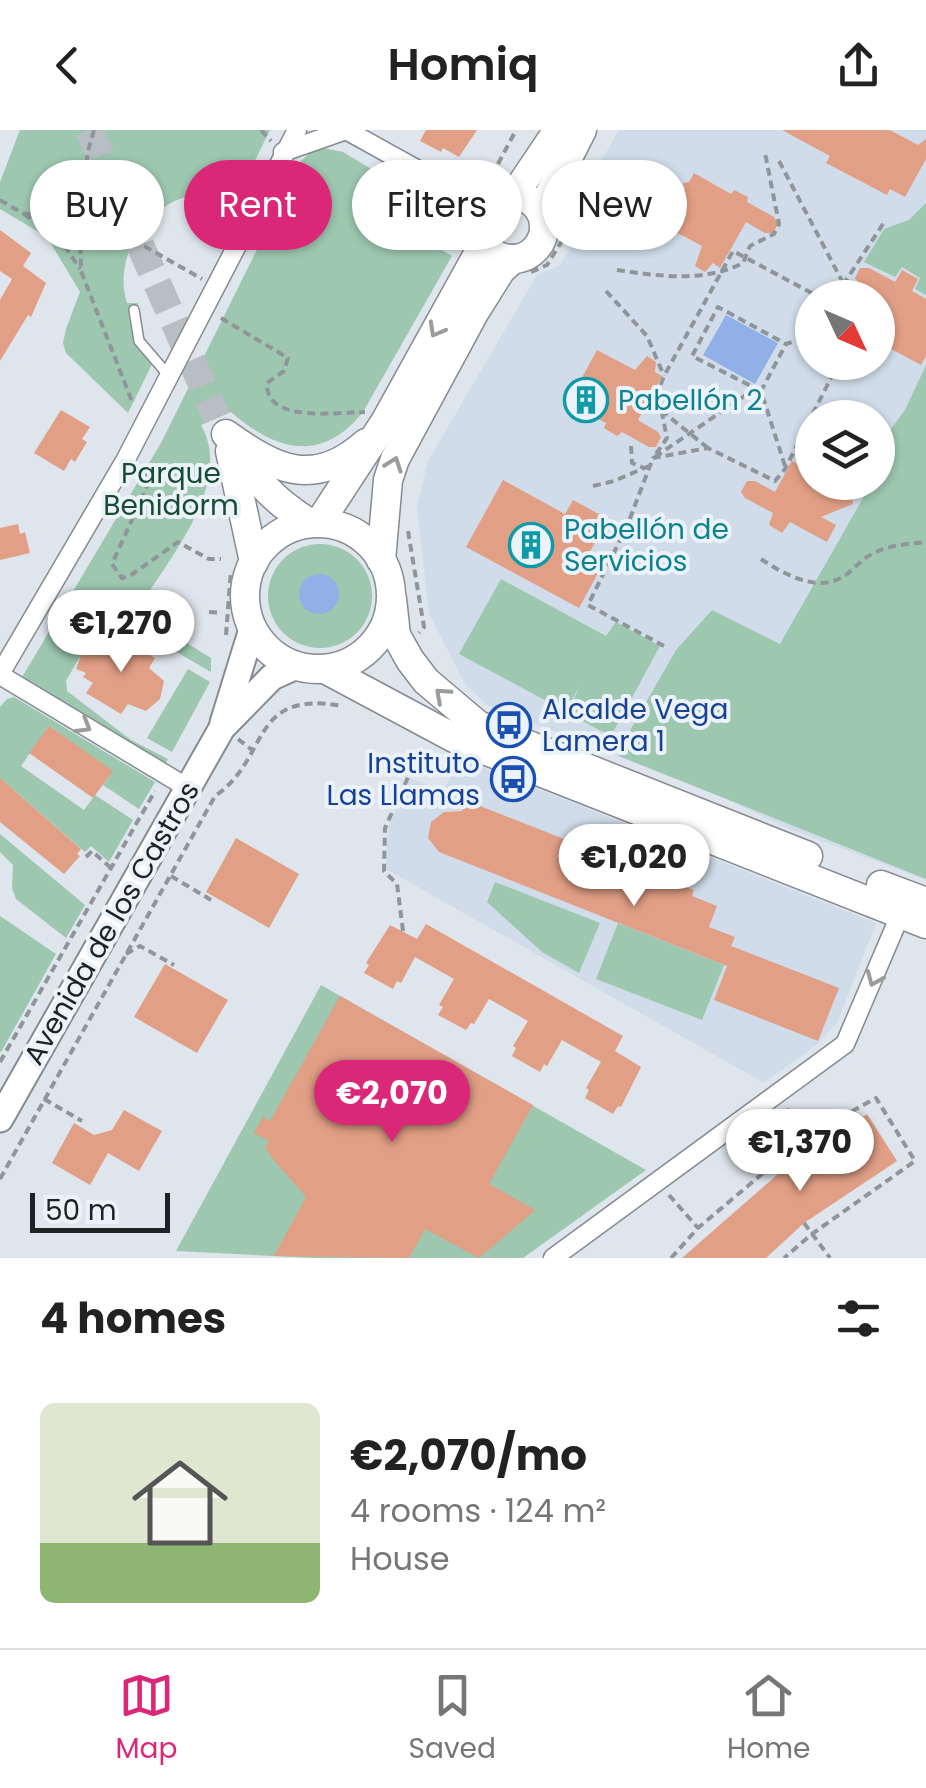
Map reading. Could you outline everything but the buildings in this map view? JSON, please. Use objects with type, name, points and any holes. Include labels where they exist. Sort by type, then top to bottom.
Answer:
[{"type":"main road","points":[[522,176],[558,130]]},
{"type":"main road","points":[[541,212],[582,130]]},
{"type":"main road","points":[[381,560],[388,480],[394,459],[501,270],[516,270],[541,241],[545,228],[541,212],[533,202],[522,200]]},
{"type":"main road","points":[[242,566],[278,535],[315,521],[473,250]]},
{"type":"main road","points":[[495,250],[516,270]]},
{"type":"main road","points":[[221,426],[260,458],[279,466],[312,471],[347,460],[369,429]]},
{"type":"main road","points":[[221,426],[261,486],[279,504],[362,538],[381,560],[390,578],[396,635],[404,650],[426,682],[478,725],[918,913]]},
{"type":"main road","points":[[221,426],[246,582],[245,602],[252,629],[265,648],[294,667],[325,669],[351,662],[370,649],[382,634],[392,599]]},
{"type":"main road","name":"Avenida de los Castros","points":[[0,1119],[222,728],[252,629]]},
{"type":"main road","name":"Avenida de los Castros","points":[[222,728],[272,677],[294,667]]},
{"type":"main road","points":[[325,669],[454,738],[918,913]]},
{"type":"street","points":[[188,788],[0,675],[126,459],[296,130]]},
{"type":"street","points":[[283,152],[346,130],[400,160]]},
{"type":"street","points":[[552,1258],[846,1044],[918,913]]},
{"type":"lane","points":[[134,310],[139,342],[169,376]]},
{"type":"path","points":[[87,160],[94,130]]},
{"type":"path","points":[[500,160],[516,130]]},
{"type":"path","points":[[617,270],[684,277],[720,273],[743,263],[750,246],[774,234],[779,224],[765,153]]},
{"type":"path","points":[[779,160],[840,280]]},
{"type":"path","points":[[0,200],[61,240],[81,271],[143,425]]},
{"type":"path","points":[[24,214],[30,214]]},
{"type":"path","points":[[846,280],[885,220]]},
{"type":"path","points":[[81,250],[81,271]]},
{"type":"path","points":[[150,250],[214,287]]},
{"type":"path","points":[[516,270],[547,265],[556,250]]},
{"type":"path","points":[[795,284],[733,251],[692,322],[653,404],[708,448],[774,481],[785,469],[829,380]]},
{"type":"path","points":[[606,291],[647,336],[664,376]]},
{"type":"path","points":[[761,391],[692,356],[718,307],[786,344]]},
{"type":"path","points":[[204,309],[288,358],[288,367],[267,384],[277,407],[298,412],[366,412],[369,429]]},
{"type":"path","points":[[692,322],[706,330]]},
{"type":"path","points":[[785,469],[761,391],[786,344],[795,341]]},
{"type":"path","points":[[593,486],[644,468],[749,393],[761,391]]},
{"type":"path","points":[[662,412],[667,438],[652,462],[628,526],[588,605],[664,646]]},
{"type":"path","points":[[630,446],[632,462],[644,468]]},
{"type":"path","points":[[652,462],[708,448]]},
{"type":"path","points":[[126,459],[146,473],[149,482],[112,564],[114,570],[122,578],[130,575],[178,542],[209,559],[221,558]]},
{"type":"path","points":[[404,650],[424,627],[408,527]]},
{"type":"path","points":[[760,558],[781,572],[823,585],[840,578],[872,554],[898,545],[926,542]]},
{"type":"path","points":[[225,649],[242,566]]},
{"type":"path","points":[[209,612],[222,613]]},
{"type":"path","points":[[0,1179],[215,796],[232,784],[262,733],[290,707],[305,702],[358,706],[372,691]]},
{"type":"path","points":[[222,728],[252,750]]},
{"type":"path","points":[[403,931],[397,884],[384,871],[386,828],[410,773]]},
{"type":"path","points":[[1,1058],[160,782]]},
{"type":"path","points":[[86,857],[92,850],[112,869]]},
{"type":"path","points":[[171,876],[211,900]]},
{"type":"path","points":[[125,955],[140,946],[174,965]]},
{"type":"path","points":[[671,1258],[698,1228],[808,1136],[876,1098],[915,1161],[784,1258]]},
{"type":"path","points":[[44,1100],[82,1121]]},
{"type":"path","points":[[784,1106],[808,1136]]},
{"type":"path","points":[[666,1191],[698,1228]]},
{"type":"path","points":[[804,1223],[830,1258]]},
{"type":"shaded area","points":[[619,130],[926,130],[926,880],[487,705],[465,684],[429,614],[417,506],[428,461],[537,275],[559,266],[569,250],[687,250],[687,160],[602,160]]},
{"type":"shaded area","points":[[460,758],[876,923],[837,1023],[816,1045],[764,1083],[386,869],[388,827],[410,778],[444,791]]},
{"type":"green space","points":[[20,130],[270,130],[255,160],[184,160],[184,198],[164,206],[164,160],[30,160],[30,227],[0,209],[0,182]]},
{"type":"green space","name":"Parque Benidorm","points":[[314,149],[343,152],[356,160],[352,160],[352,250],[442,250],[452,256],[363,412],[347,429],[315,445],[298,446],[265,436],[231,412],[201,425],[209,448],[203,497],[179,546],[136,612],[211,658],[211,672],[106,611],[66,681],[67,691],[131,740],[168,759],[164,766],[21,679],[161,443],[257,250],[332,250],[332,160],[302,160]]},
{"type":"green space","points":[[926,203],[926,295],[915,289],[920,278],[902,267],[895,277],[864,262],[884,229],[909,220]]},
{"type":"green space","points":[[55,250],[130,250],[124,272],[127,303],[138,303],[143,336],[157,354],[128,413],[66,353],[66,329],[80,292]]},
{"type":"green space","points":[[926,365],[926,879],[619,756],[676,650],[712,610],[780,644],[862,500],[895,500],[895,423]]},
{"type":"green space","points":[[320,544],[340,548],[357,559],[368,576],[372,596],[368,616],[357,633],[340,644],[320,648],[300,644],[283,633],[272,616],[268,596],[272,576],[283,559],[300,548]]},
{"type":"green space","points":[[501,579],[606,636],[616,622],[660,646],[611,736],[567,713],[580,686],[565,711],[459,654]]},
{"type":"green space","points":[[188,669],[210,682],[172,752],[147,738]]},
{"type":"green space","points":[[14,697],[155,782],[139,809],[103,785],[112,772],[49,726],[21,766],[84,810],[95,795],[133,820],[109,862],[91,846],[85,852],[0,778],[0,707]]},
{"type":"green space","points":[[0,834],[85,905],[66,938],[16,899],[12,888],[13,865],[0,852]]},
{"type":"green space","points":[[495,882],[600,923],[579,973],[542,952],[487,902]]},
{"type":"green space","points":[[0,916],[56,954],[1,1052],[0,1051]]},
{"type":"green space","points":[[618,923],[724,965],[702,1020],[596,979]]},
{"type":"green space","points":[[321,985],[646,1170],[523,1258],[314,1258],[176,1251]]},
{"type":"water","points":[[726,315],[778,343],[755,384],[703,355]]},
{"type":"water","points":[[319,574],[333,580],[339,594],[333,608],[319,614],[305,608],[299,594],[305,580]]},
{"type":"tunnel","points":[[89,130],[217,418]]},
{"type":"place","name":"Pabellón 2","points":[[586,400]]},
{"type":"place","name":"Pabellón de Servicios","points":[[531,545]]},
{"type":"place","name":"Alcalde Vega Lamera 1","points":[[509,725]]},
{"type":"place","name":"Instituto Las Llamas","points":[[513,779]]}]
